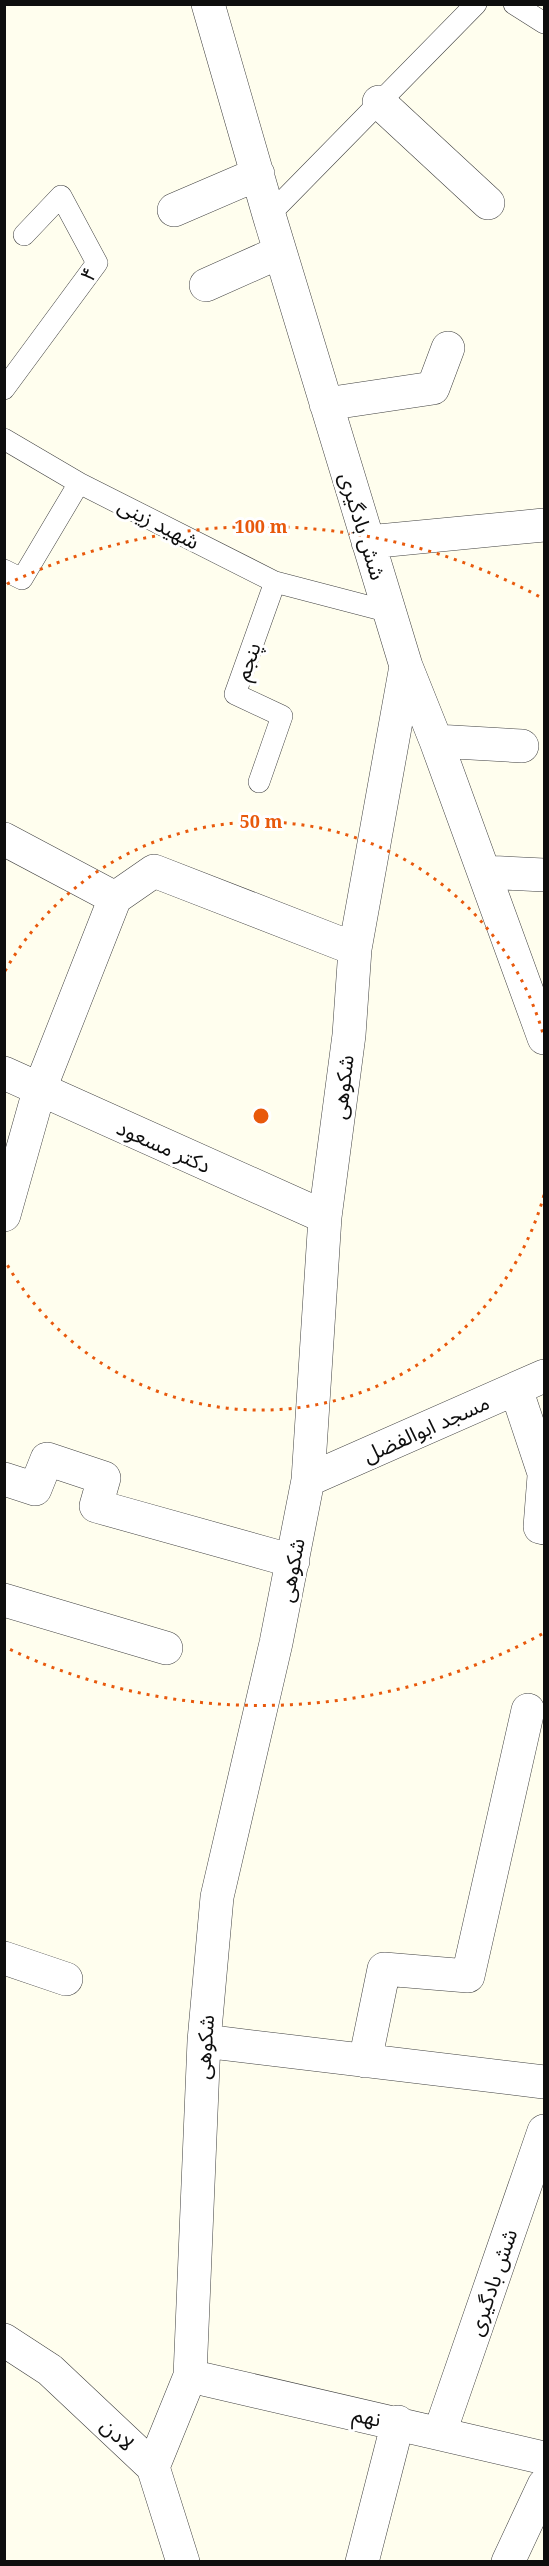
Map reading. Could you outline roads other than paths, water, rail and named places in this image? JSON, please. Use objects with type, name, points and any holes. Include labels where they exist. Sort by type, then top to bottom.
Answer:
[{"type":"street","name":"شش بادگیری","points":[[208,4],[280,252],[406,666],[436,741],[544,1038]]},
{"type":"street","points":[[380,102],[488,203]]},
{"type":"street","points":[[174,210],[258,174]]},
{"type":"street","points":[[206,285],[280,252]]},
{"type":"street","points":[[326,404],[433,388],[448,348]]},
{"type":"street","points":[[368,542],[544,525]]},
{"type":"street","name":"شکوهی","points":[[153,2466],[190,2376],[204,2041],[217,1897],[276,1643],[308,1480],[325,1217],[349,1035],[355,949],[406,666]]},
{"type":"street","points":[[436,741],[522,746]]},
{"type":"street","points":[[4,839],[115,898]]},
{"type":"street","points":[[4,1215],[39,1090],[115,898],[154,872],[355,949]]},
{"type":"street","points":[[484,872],[544,875]]},
{"type":"street","name":"دکتر مسعود","points":[[4,1073],[325,1217]]},
{"type":"street","points":[[530,1382],[544,1474],[540,1527],[544,1528]]},
{"type":"street","name":"مسجد ابوالفضل","points":[[308,1480],[530,1382]]},
{"type":"street","points":[[4,1479],[35,1489],[47,1459],[104,1478],[96,1506],[292,1561]]},
{"type":"street","points":[[4,1600],[166,1648]]},
{"type":"street","points":[[365,2061],[384,1969],[468,1976],[528,1710]]},
{"type":"street","points":[[4,1958],[66,1979]]},
{"type":"street","points":[[204,2041],[544,2082]]},
{"type":"street","name":"شش بادگیری","points":[[440,2432],[544,2131]]},
{"type":"street","name":"لادن","points":[[4,2340],[50,2370],[153,2466],[183,2562]]},
{"type":"street","name":"نهم","points":[[190,2376],[398,2422],[544,2458]]},
{"type":"street","points":[[362,2562],[398,2422]]},
{"type":"street","points":[[508,2562],[544,2485]]},
{"type":"lane","points":[[269,215],[476,4]]},
{"type":"lane","points":[[514,4],[544,23]]},
{"type":"lane","name":"۴","points":[[4,389],[97,263],[61,196],[24,235]]},
{"type":"lane","name":"شهید زینی","points":[[4,439],[79,483],[275,582],[390,612]]},
{"type":"lane","points":[[4,570],[22,579],[79,483]]},
{"type":"lane","name":"پنجم","points":[[259,782],[282,716],[235,694],[275,582]]}]
